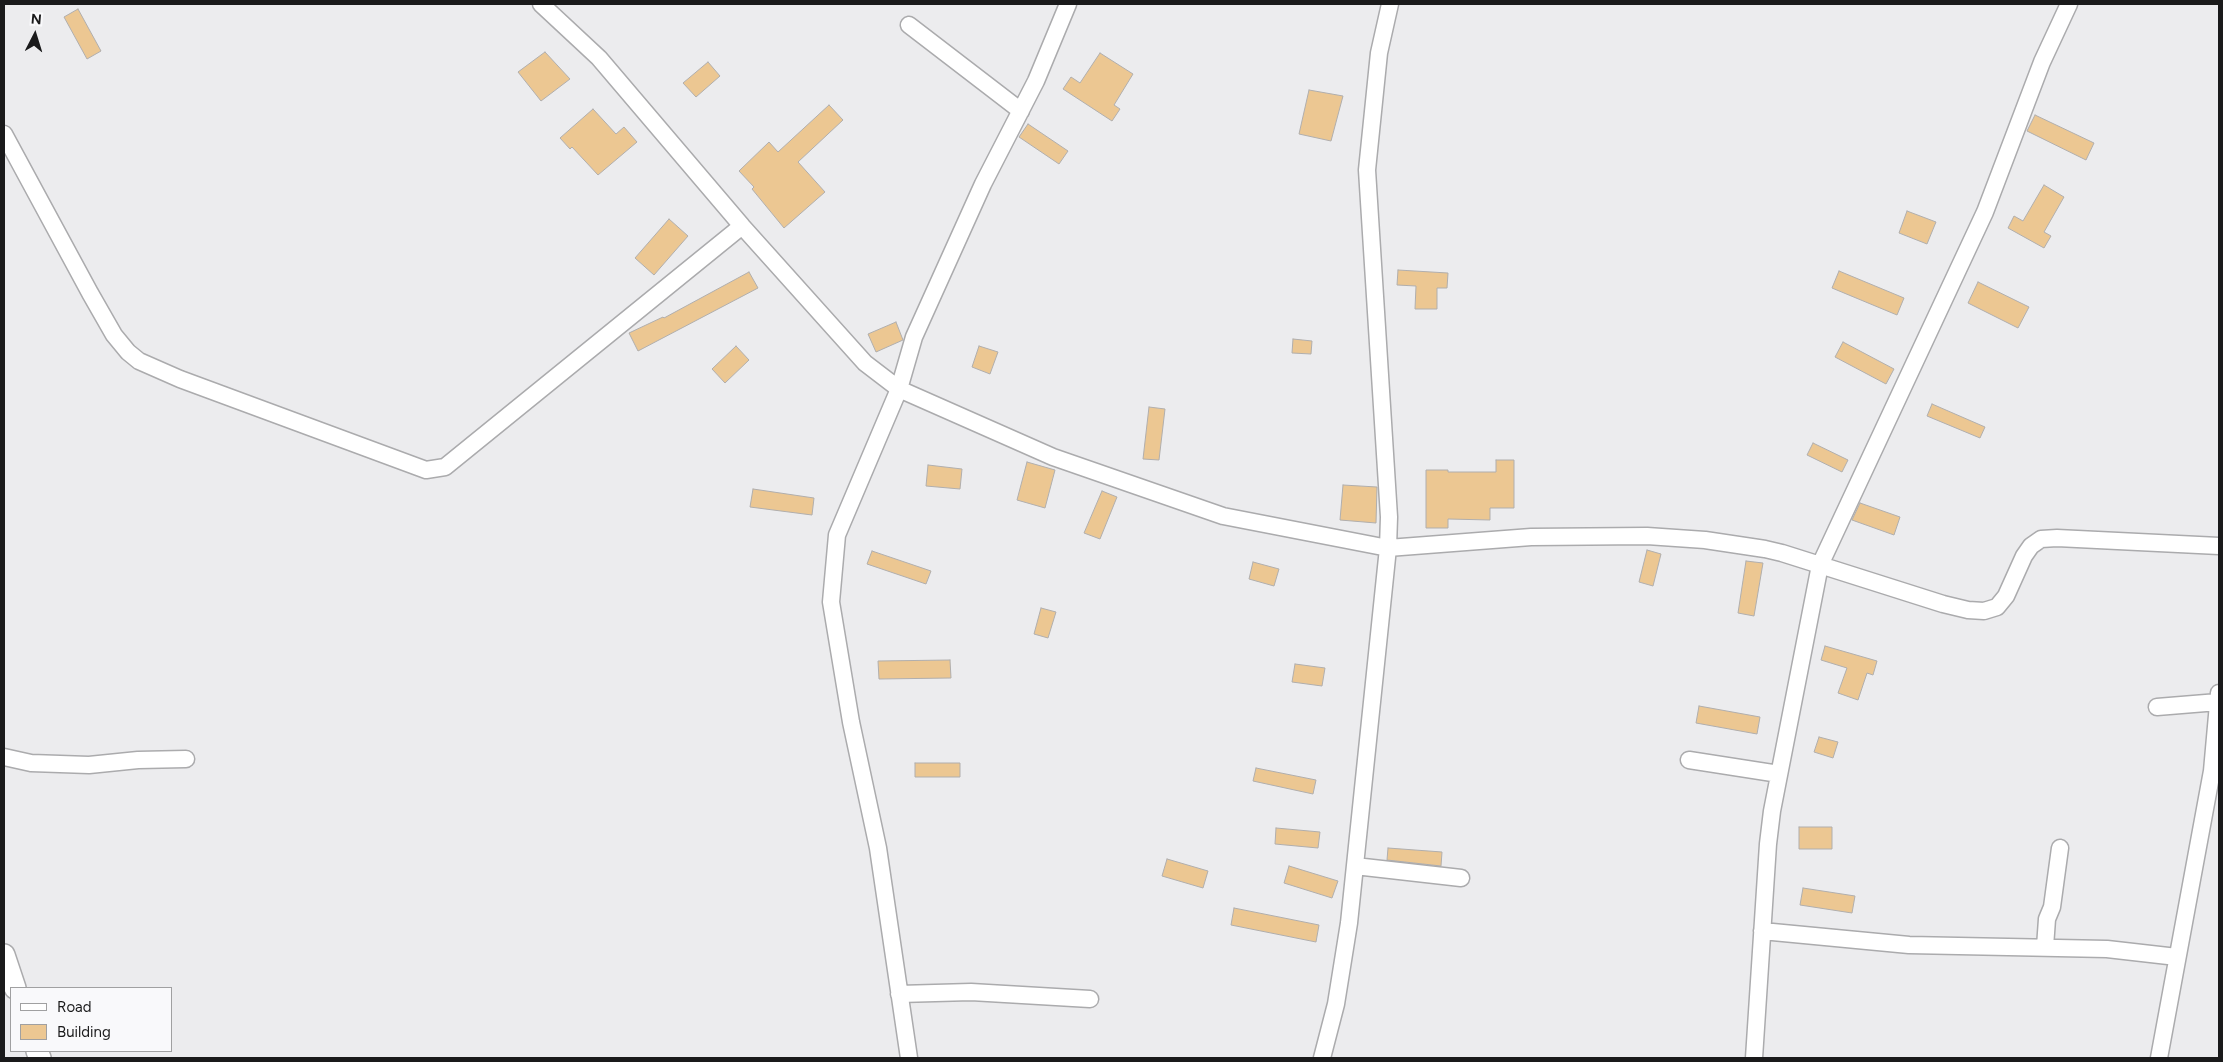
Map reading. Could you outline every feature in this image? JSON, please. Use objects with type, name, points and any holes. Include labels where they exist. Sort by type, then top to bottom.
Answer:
[{"type":"main road","points":[[4,955],[15,987]]},
{"type":"street","points":[[542,4],[599,58],[742,226],[865,363],[899,389],[1054,458],[1223,516],[1388,548],[1531,537],[1647,536],[1706,540],[1782,553],[1943,604],[1968,610],[1984,611],[1996,607],[2006,596],[2024,556],[2031,546],[2040,539],[2057,538],[2219,546]]},
{"type":"street","points":[[909,1058],[878,848],[851,722],[831,602],[837,535],[899,389],[914,337],[983,184],[1020,110],[1068,4]]},
{"type":"street","points":[[1322,1058],[1336,1004],[1349,923],[1388,548],[1388,507],[1367,170],[1379,53],[1390,4]]},
{"type":"street","points":[[1754,1058],[1768,844],[1779,774],[1820,565],[1985,212],[2042,62],[2069,4]]},
{"type":"street","points":[[909,25],[1020,110]]},
{"type":"street","points":[[4,134],[114,335],[128,352],[139,361],[426,470],[445,467],[453,461],[742,226]]},
{"type":"street","points":[[2157,707],[2219,697],[2212,771],[2159,1058]]},
{"type":"street","points":[[4,757],[31,763],[89,765],[138,760],[186,759]]},
{"type":"street","points":[[1689,760],[1779,774]]},
{"type":"street","points":[[2045,947],[2047,918],[2052,907],[2060,848]]},
{"type":"street","points":[[1355,866],[1461,878]]},
{"type":"street","points":[[1762,931],[1909,945],[2107,949],[2177,957]]},
{"type":"street","points":[[900,994],[971,992],[1090,999]]},
{"type":"building","points":[[78,9],[101,51],[87,59],[64,17]]},
{"type":"building","points":[[545,52],[570,79],[541,101],[518,72]]},
{"type":"building","points":[[1100,53],[1133,74],[1114,105],[1120,109],[1112,121],[1063,89],[1071,77],[1080,83]]},
{"type":"building","points":[[708,62],[720,76],[696,97],[683,83]]},
{"type":"building","points":[[1309,90],[1343,96],[1331,141],[1299,134]]},
{"type":"building","points":[[829,105],[843,120],[798,162],[825,192],[784,228],[752,189],[754,187],[739,171],[769,142],[778,152]]},
{"type":"building","points":[[593,109],[616,134],[624,127],[637,142],[598,175],[572,147],[570,149],[560,138]]},
{"type":"building","points":[[2035,115],[2094,143],[2086,160],[2027,131]]},
{"type":"building","points":[[1028,124],[1068,151],[1059,164],[1019,137]]},
{"type":"building","points":[[2044,185],[2064,197],[2044,232],[2051,236],[2044,248],[2008,228],[2014,216],[2023,221]]},
{"type":"building","points":[[1907,211],[1936,222],[1927,244],[1899,233]]},
{"type":"building","points":[[669,219],[688,236],[654,275],[635,258]]},
{"type":"building","points":[[1398,270],[1448,273],[1447,288],[1437,288],[1437,309],[1415,309],[1416,286],[1397,285]]},
{"type":"building","points":[[1839,271],[1904,298],[1897,315],[1832,288]]},
{"type":"building","points":[[749,272],[758,288],[638,351],[629,333],[664,318]]},
{"type":"building","points":[[1978,282],[2029,307],[2018,328],[1968,303]]},
{"type":"building","points":[[896,322],[903,340],[876,352],[868,334]]},
{"type":"building","points":[[1293,339],[1312,341],[1311,354],[1292,353]]},
{"type":"building","points":[[1843,342],[1894,369],[1886,384],[1835,357]]},
{"type":"building","points":[[736,346],[749,360],[725,383],[712,369]]},
{"type":"building","points":[[979,346],[998,352],[990,374],[972,367]]},
{"type":"building","points":[[1932,404],[1985,427],[1980,438],[1927,416]]},
{"type":"building","points":[[1149,407],[1165,409],[1159,460],[1143,459]]},
{"type":"building","points":[[1813,443],[1848,460],[1842,472],[1807,455]]},
{"type":"building","points":[[1496,460],[1514,460],[1514,508],[1490,508],[1490,520],[1448,519],[1448,528],[1426,528],[1426,470],[1496,472]]},
{"type":"building","points":[[1027,462],[1055,470],[1045,508],[1017,500]]},
{"type":"building","points":[[928,465],[962,469],[960,489],[926,486]]},
{"type":"building","points":[[1343,485],[1377,487],[1376,523],[1340,520]]},
{"type":"building","points":[[753,489],[814,498],[812,515],[750,507]]},
{"type":"building","points":[[1102,491],[1117,497],[1100,539],[1084,533]]},
{"type":"building","points":[[1860,503],[1900,517],[1894,535],[1852,520]]},
{"type":"building","points":[[1647,550],[1661,554],[1653,586],[1639,582]]},
{"type":"building","points":[[872,551],[931,571],[926,584],[867,564]]},
{"type":"building","points":[[1746,561],[1763,563],[1754,616],[1738,613]]},
{"type":"building","points":[[1253,562],[1279,569],[1274,586],[1249,579]]},
{"type":"building","points":[[1041,608],[1056,612],[1048,638],[1034,634]]},
{"type":"building","points":[[1825,646],[1877,661],[1873,675],[1867,673],[1858,700],[1838,693],[1847,668],[1821,660]]},
{"type":"building","points":[[950,660],[951,678],[879,679],[878,661]]},
{"type":"building","points":[[1295,664],[1325,668],[1322,686],[1292,682]]},
{"type":"building","points":[[1699,706],[1760,717],[1757,734],[1696,723]]},
{"type":"building","points":[[1819,737],[1838,742],[1833,758],[1814,752]]},
{"type":"building","points":[[915,763],[960,763],[960,777],[915,777]]},
{"type":"building","points":[[1256,768],[1316,780],[1313,794],[1253,781]]},
{"type":"building","points":[[1799,827],[1832,827],[1832,849],[1799,849]]},
{"type":"building","points":[[1276,828],[1320,832],[1318,848],[1275,844]]},
{"type":"building","points":[[1388,848],[1442,852],[1441,866],[1387,860]]},
{"type":"building","points":[[1167,859],[1208,871],[1203,888],[1162,876]]},
{"type":"building","points":[[1289,866],[1338,881],[1332,898],[1284,883]]},
{"type":"building","points":[[1803,888],[1855,896],[1852,913],[1800,905]]},
{"type":"building","points":[[1234,908],[1319,925],[1316,942],[1231,925]]}]
